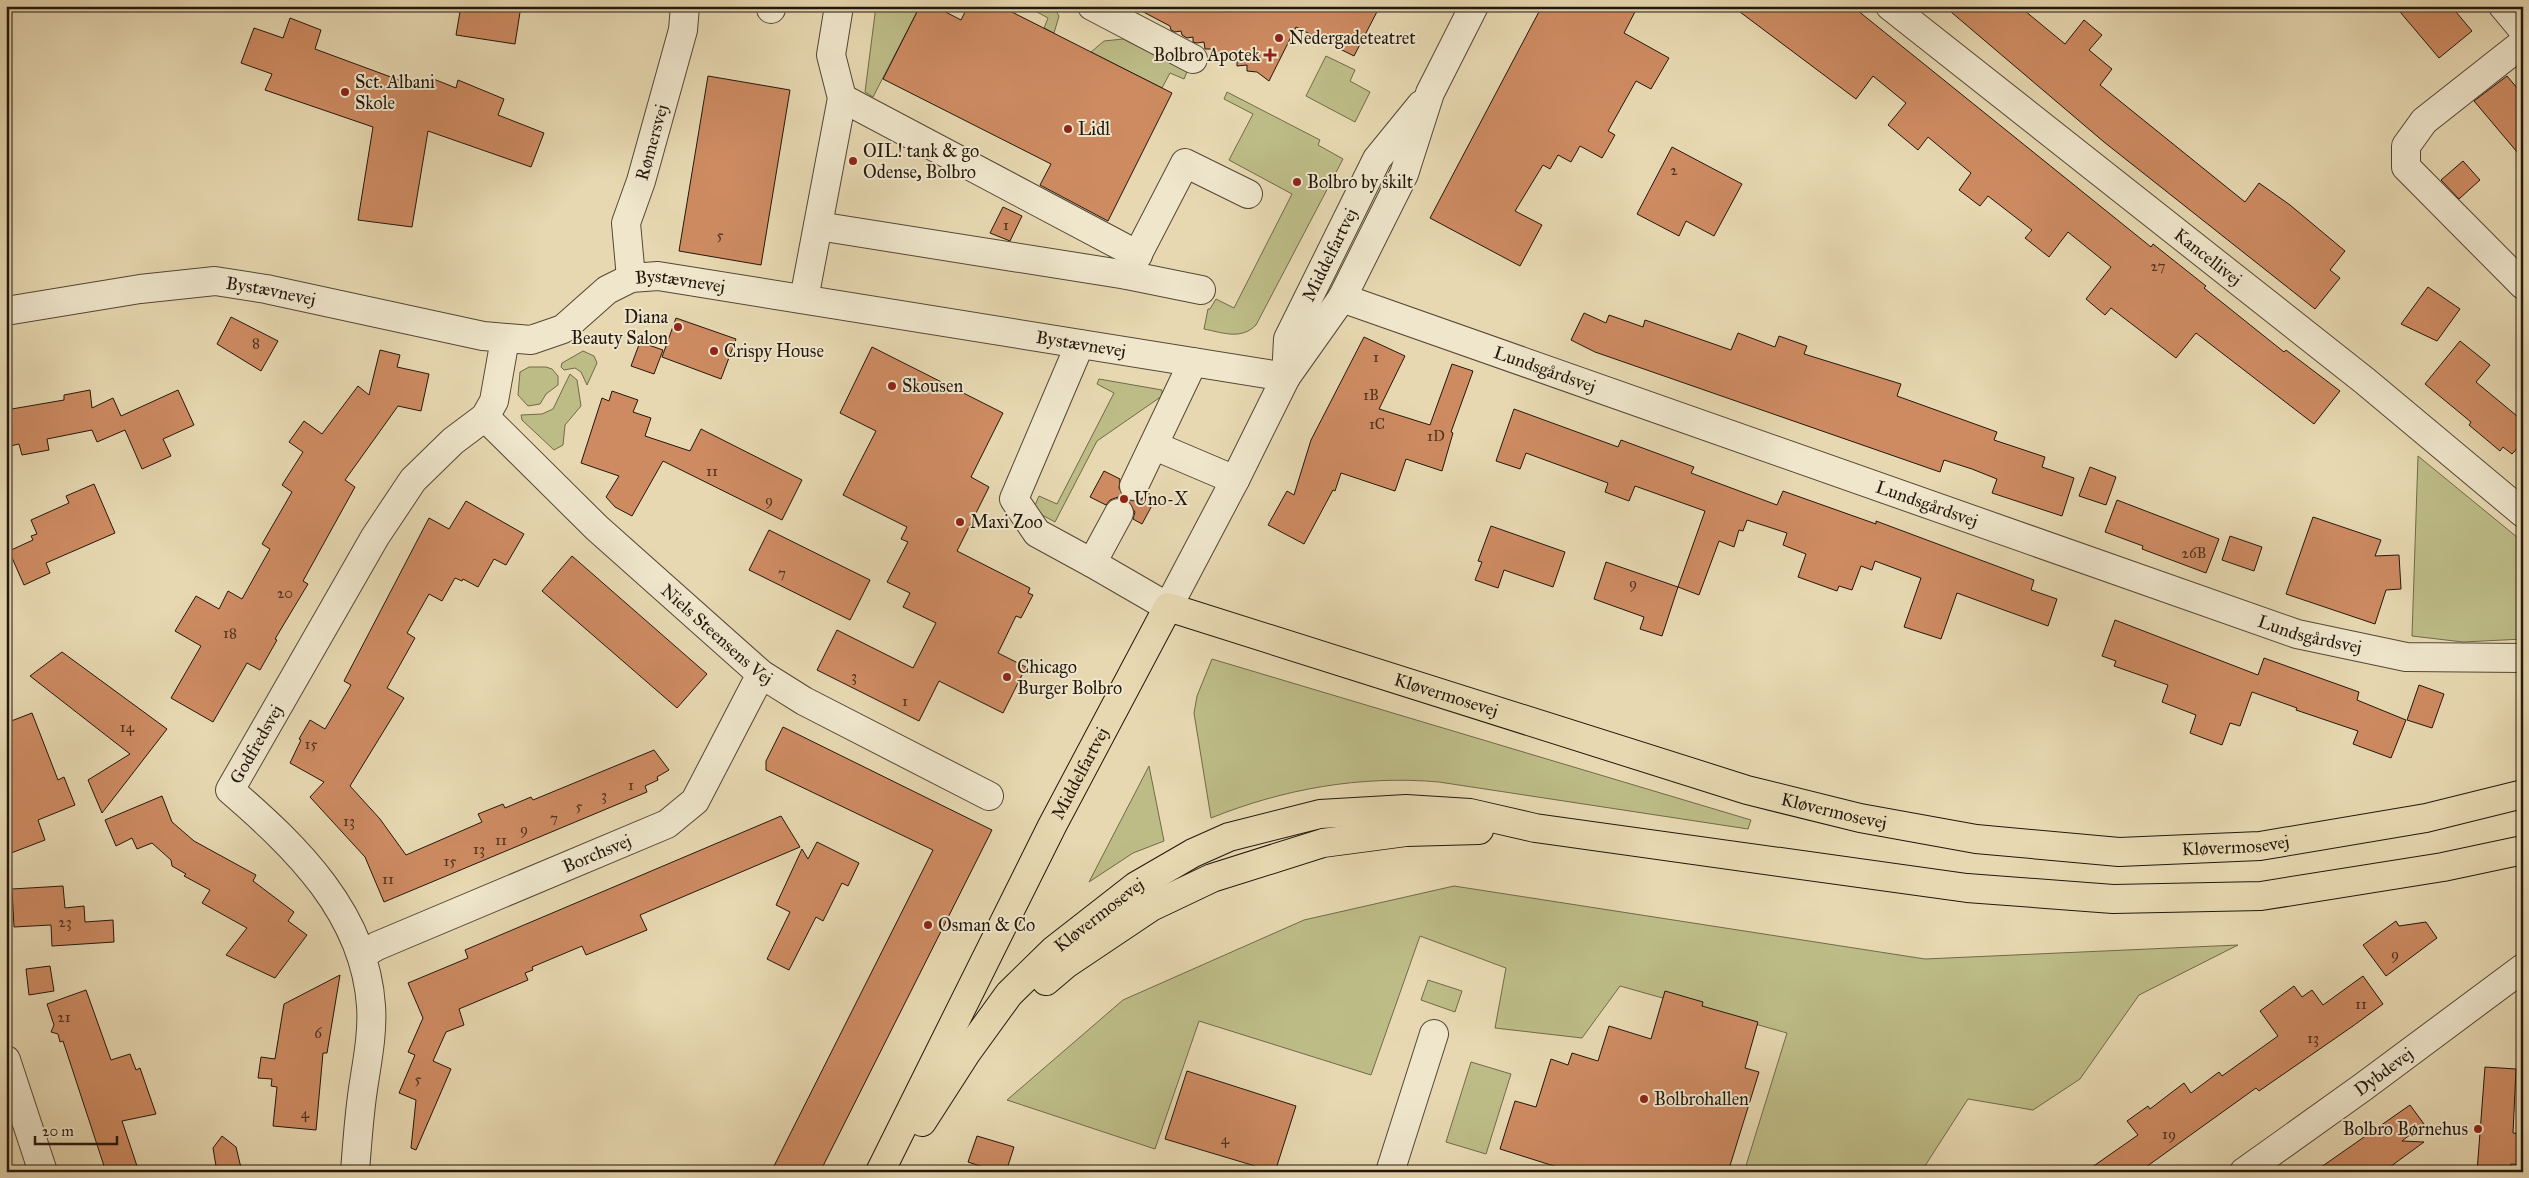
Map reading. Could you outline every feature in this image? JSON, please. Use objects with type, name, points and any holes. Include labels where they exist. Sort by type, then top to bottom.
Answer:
[{"type":"main road","name":"Kløvermosevej","points":[[1168,607],[1748,790],[1860,818],[1976,839],[2119,852],[2260,846],[2426,818],[2523,794]]},
{"type":"main road","name":"Middelfartvej","points":[[880,1172],[1052,826],[1168,607]]},
{"type":"main road","name":"Kløvermosevej","points":[[890,1172],[967,1052],[1009,994],[1054,950],[1136,886],[1193,853],[1229,838],[1320,814],[1406,809],[1470,813],[1535,828],[1967,888],[2113,899],[2261,896],[2443,867],[2523,850]]},
{"type":"street","name":"Rømersvej","points":[[631,278],[626,223],[641,181],[684,30],[685,6]]},
{"type":"street","points":[[804,300],[842,98],[831,55],[839,6]]},
{"type":"street","points":[[1092,6],[1193,59]]},
{"type":"street","name":"Middelfartvej","points":[[1168,607],[1235,480],[1286,377],[1342,298],[1404,174],[1430,93],[1474,6]]},
{"type":"street","name":"Kancellivej","points":[[1890,6],[2365,381],[2523,513]]},
{"type":"street","points":[[2503,6],[2523,30]]},
{"type":"street","points":[[2523,43],[2424,121],[2406,146],[2406,167],[2523,285]]},
{"type":"street","name":"Middelfartvej","points":[[1286,377],[1288,339],[1376,159],[1430,93]]},
{"type":"street","points":[[842,98],[1132,265],[1201,290]]},
{"type":"street","points":[[1132,265],[1185,163],[1248,194]]},
{"type":"street","points":[[818,226],[1132,265]]},
{"type":"street","name":"Bystævnevej","points":[[7,307],[215,281],[266,289],[483,336],[531,340],[563,329],[607,290],[631,278],[658,276],[1286,377]]},
{"type":"street","name":"Lundsgårdsvej","points":[[1342,298],[2298,634],[2406,658],[2523,658]]},
{"type":"street","name":"Godfredsvej","points":[[354,1172],[371,1006],[362,955],[339,906],[309,865],[273,827],[230,790],[374,537],[413,480],[454,441],[484,417],[494,401],[505,339]]},
{"type":"street","points":[[1080,344],[1014,499],[1037,533],[1168,607]]},
{"type":"street","points":[[1134,486],[1155,446],[1193,362]]},
{"type":"street","name":"Niels Steensens Vej","points":[[484,417],[597,528],[761,674],[804,702],[989,796]]},
{"type":"street","points":[[1155,446],[1235,480]]},
{"type":"street","points":[[1092,563],[1119,513]]},
{"type":"street","name":"Borchsvej","points":[[362,955],[377,946],[667,824],[695,802],[761,674]]},
{"type":"street","name":"Dybdevej","points":[[2244,1172],[2363,1087],[2523,968]]},
{"type":"street","points":[[1390,1172],[1434,1034]]},
{"type":"street","points":[[6,1060],[44,1172]]},
{"type":"shaded area","points":[[876,6],[920,6],[873,97],[865,92]]},
{"type":"shaded area","points":[[1026,6],[1053,6],[1059,16],[1054,33],[1044,28],[1048,18]]},
{"type":"shaded area","points":[[1123,39],[1187,72],[1184,79],[1170,73],[1162,88],[1091,52],[1104,41]]},
{"type":"shaded area","points":[[1326,56],[1355,70],[1350,81],[1370,92],[1355,122],[1306,96]]},
{"type":"shaded area","points":[[1227,92],[1320,140],[1318,145],[1343,159],[1256,325],[1244,333],[1238,334],[1204,329],[1208,309],[1210,309],[1216,299],[1234,308],[1292,194],[1229,160],[1253,114],[1224,99]]},
{"type":"shaded area","points":[[583,351],[594,356],[597,363],[587,385],[581,372],[575,368],[564,370],[561,367],[562,363]]},
{"type":"shaded area","points":[[529,367],[552,369],[558,376],[558,385],[546,394],[540,404],[528,406],[518,395],[520,372]]},
{"type":"shaded area","points":[[570,374],[577,380],[581,406],[565,425],[563,445],[554,450],[522,420],[521,415],[542,414],[553,409]]},
{"type":"shaded area","points":[[1099,379],[1162,390],[1162,396],[1097,441],[1055,522],[1033,510],[1039,496],[1057,504],[1114,393],[1097,384]]},
{"type":"shaded area","points":[[2418,456],[2523,542],[2523,639],[2463,642],[2412,636]]},
{"type":"shaded area","points":[[1212,659],[1751,820],[1748,829],[1439,782],[1410,780],[1323,786],[1266,799],[1211,818],[1194,713],[1197,696]]},
{"type":"shaded area","points":[[1149,766],[1164,841],[1133,853],[1089,882]]},
{"type":"shaded area","points":[[1454,886],[1925,959],[2238,945],[2139,995],[2080,1079],[2033,1110],[1968,1099],[1921,1172],[1744,1172],[1787,1033],[1620,986],[1582,1038],[1495,1028],[1506,968],[1420,936],[1371,1075],[1199,1021],[1155,1149],[1007,1100],[1123,1000],[1304,920]]},
{"type":"shaded area","points":[[1428,980],[1462,991],[1455,1012],[1421,1000]]},
{"type":"shaded area","points":[[1471,1062],[1511,1074],[1486,1154],[1446,1142]]},
{"type":"building","points":[[461,6],[521,6],[515,44],[456,35]]},
{"type":"building","name":"Lidl","points":[[920,6],[934,6],[961,20],[968,6],[1000,6],[1172,93],[1108,221],[1040,185],[1051,164],[883,79]]},
{"type":"building","points":[[1132,6],[1380,6],[1354,56],[1296,27],[1269,81],[1257,72],[1247,71],[1247,65],[1237,66],[1237,59],[1226,60],[1225,54],[1213,54],[1213,49],[1205,49],[1204,42],[1193,42],[1193,37],[1187,38],[1182,35],[1181,31],[1175,32],[1171,30],[1170,26]]},
{"type":"building","points":[[1542,6],[1638,6],[1624,33],[1669,58],[1651,89],[1636,81],[1608,131],[1615,135],[1602,158],[1580,146],[1571,162],[1558,155],[1550,169],[1543,165],[1515,211],[1542,225],[1520,266],[1430,218]]},
{"type":"building","points":[[1732,6],[1852,6],[2151,247],[2153,244],[2206,286],[2204,288],[2284,352],[2286,350],[2340,391],[2314,424],[2196,333],[2176,358],[2111,308],[2105,315],[2086,299],[2111,267],[2068,232],[2049,257],[2025,238],[2032,230],[1988,196],[1980,206],[1959,190],[1971,173],[1928,137],[1918,150],[1888,125],[1906,103],[1873,76],[1856,99]]},
{"type":"building","points":[[1944,6],[2019,6],[2065,44],[2084,20],[2102,35],[2089,50],[2112,69],[2100,85],[2245,202],[2259,183],[2290,205],[2345,251],[2330,270],[2340,278],[2315,309],[2104,142]]},
{"type":"building","points":[[2395,6],[2451,6],[2472,31],[2439,58]]},
{"type":"building","points":[[290,18],[321,30],[315,49],[426,90],[431,78],[456,88],[458,80],[504,99],[498,115],[544,133],[531,167],[428,131],[412,227],[358,220],[373,127],[265,90],[272,74],[241,63],[254,28],[283,38]]},
{"type":"building","points":[[708,76],[790,90],[761,265],[679,251]]},
{"type":"building","points":[[2507,76],[2523,95],[2523,159],[2474,101]]},
{"type":"building","points":[[1672,147],[1742,184],[1714,236],[1686,221],[1679,236],[1637,214]]},
{"type":"building","points":[[2463,161],[2480,180],[2459,199],[2441,180]]},
{"type":"building","points":[[1003,207],[1022,216],[1010,241],[990,233]]},
{"type":"building","points":[[2428,287],[2460,309],[2437,341],[2401,324]]},
{"type":"building","points":[[1584,313],[1606,323],[1609,315],[1643,327],[1645,320],[1731,350],[1738,333],[1775,347],[1779,336],[1807,346],[1804,354],[1901,384],[1897,396],[1997,432],[1994,440],[2045,457],[2042,467],[2074,478],[2062,516],[1992,493],[1997,479],[1972,469],[1944,460],[1940,472],[1595,352],[1571,340]]},
{"type":"building","points":[[231,317],[278,341],[261,371],[217,344]]},
{"type":"building","points":[[676,318],[736,339],[721,379],[662,357]]},
{"type":"building","points":[[1364,337],[1405,356],[1379,409],[1430,425],[1452,364],[1473,371],[1451,432],[1453,433],[1442,471],[1406,459],[1395,491],[1341,473],[1335,491],[1333,490],[1304,544],[1268,525],[1287,491],[1294,495],[1311,440]]},
{"type":"building","points":[[2460,341],[2490,365],[2476,382],[2523,421],[2523,442],[2512,454],[2503,447],[2500,451],[2469,425],[2471,422],[2425,384]]},
{"type":"building","points":[[640,342],[663,350],[654,374],[631,366]]},
{"type":"building","points":[[872,347],[1003,413],[971,477],[989,487],[957,551],[1030,588],[1028,593],[1033,595],[1021,618],[1016,616],[998,653],[1026,667],[1003,713],[939,681],[919,721],[817,670],[837,630],[913,668],[936,623],[903,607],[910,593],[887,582],[908,542],[901,539],[907,527],[843,495],[876,431],[840,413]]},
{"type":"building","points":[[380,350],[400,355],[397,367],[429,374],[421,411],[398,406],[345,480],[355,487],[303,581],[308,584],[275,639],[277,640],[260,670],[247,663],[213,722],[171,698],[201,646],[175,631],[196,596],[219,609],[228,591],[242,599],[270,549],[262,544],[292,492],[282,485],[303,452],[289,442],[304,421],[322,434],[358,386],[369,395]]},
{"type":"building","points":[[90,390],[92,408],[113,398],[121,416],[178,390],[194,425],[163,439],[171,456],[142,469],[125,430],[97,442],[92,430],[47,439],[49,450],[22,455],[19,444],[6,447],[6,410],[64,400],[64,395]]},
{"type":"building","points":[[612,391],[638,400],[633,412],[651,418],[645,436],[690,451],[701,429],[802,480],[782,520],[663,461],[632,516],[615,507],[606,497],[619,476],[581,463],[602,398],[609,401]]},
{"type":"building","points":[[1514,409],[1618,447],[1621,440],[1694,467],[1691,473],[1777,505],[1783,491],[1876,524],[1876,521],[2034,580],[2031,590],[2057,599],[2048,626],[1957,593],[1941,639],[1904,627],[1921,578],[1875,561],[1872,570],[1861,566],[1852,590],[1839,586],[1837,591],[1798,577],[1806,554],[1783,545],[1787,533],[1747,520],[1743,531],[1739,530],[1734,547],[1719,541],[1699,595],[1678,587],[1705,511],[1635,486],[1629,501],[1605,492],[1608,483],[1526,453],[1520,469],[1496,461]]},
{"type":"building","points":[[2090,467],[2116,477],[2106,505],[2079,496]]},
{"type":"building","points":[[1104,471],[1120,479],[1119,488],[1126,499],[1118,497],[1110,500],[1106,505],[1090,497]]},
{"type":"building","points":[[94,484],[115,533],[46,563],[50,573],[24,585],[9,551],[33,540],[31,536],[37,534],[31,520],[69,503],[66,496]]},
{"type":"building","points":[[1148,493],[1156,498],[1142,524],[1133,519],[1135,512],[1127,500],[1136,501],[1142,499]]},
{"type":"building","points":[[2117,500],[2219,539],[2206,573],[2142,549],[2143,546],[2105,532]]},
{"type":"building","points":[[466,501],[524,534],[506,565],[494,559],[478,587],[463,579],[462,581],[455,578],[442,601],[429,594],[407,633],[415,638],[387,688],[404,698],[350,786],[380,819],[406,855],[482,822],[478,814],[503,804],[505,808],[531,797],[533,800],[654,750],[669,770],[657,777],[658,780],[645,786],[647,792],[384,902],[365,857],[310,797],[324,782],[290,763],[301,740],[299,739],[310,720],[325,729],[351,685],[344,681],[429,518],[449,529]]},
{"type":"building","points":[[2313,517],[2381,540],[2375,556],[2399,555],[2401,589],[2386,590],[2375,624],[2286,594]]},
{"type":"building","points":[[1491,526],[1565,552],[1553,587],[1504,570],[1498,588],[1475,580],[1482,562],[1478,561]]},
{"type":"building","points":[[769,530],[870,580],[850,620],[749,570]]},
{"type":"building","points":[[2230,536],[2262,547],[2254,571],[2222,560]]},
{"type":"building","points":[[572,556],[707,674],[677,708],[542,591]]},
{"type":"building","points":[[1606,562],[1678,587],[1662,636],[1640,629],[1644,617],[1594,599]]},
{"type":"building","points":[[2115,620],[2258,675],[2264,658],[2359,692],[2357,700],[2406,720],[2391,758],[2353,744],[2358,731],[2296,710],[2297,708],[2252,692],[2240,726],[2230,723],[2222,745],[2190,733],[2196,715],[2162,702],[2168,685],[2114,666],[2116,661],[2102,656]]},
{"type":"building","points":[[62,652],[167,729],[102,813],[88,780],[130,754],[30,676]]},
{"type":"building","points":[[2419,685],[2444,694],[2432,728],[2407,720]]},
{"type":"building","points":[[32,713],[58,780],[64,777],[75,805],[38,820],[45,840],[6,855],[6,723]]},
{"type":"building","points":[[783,727],[992,830],[820,1172],[771,1172],[933,850],[766,770],[766,761]]},
{"type":"building","points":[[162,796],[172,822],[194,841],[256,875],[253,881],[294,912],[288,921],[307,935],[275,978],[226,955],[247,928],[202,903],[210,890],[184,876],[186,874],[172,866],[171,860],[152,843],[137,849],[132,838],[116,846],[105,820]]},
{"type":"building","points":[[781,816],[800,847],[640,915],[647,930],[586,955],[582,946],[532,967],[533,970],[525,973],[528,980],[459,1009],[464,1025],[446,1032],[433,1061],[451,1069],[416,1150],[411,1148],[416,1100],[399,1093],[415,1055],[408,1052],[423,1018],[408,983],[468,958],[465,950]]},
{"type":"building","points":[[817,842],[859,863],[848,886],[842,883],[823,921],[816,917],[789,970],[767,959],[790,912],[776,905],[802,849],[808,859]]},
{"type":"building","points":[[63,886],[65,908],[84,906],[85,922],[113,920],[114,942],[52,946],[51,925],[14,927],[12,889]]},
{"type":"building","points":[[2396,921],[2399,926],[2426,922],[2437,938],[2386,976],[2363,945]]},
{"type":"building","points":[[50,966],[54,991],[29,995],[26,969]]},
{"type":"building","points":[[340,975],[327,1053],[323,1053],[316,1130],[273,1126],[277,1087],[271,1086],[272,1079],[258,1078],[261,1057],[275,1059],[284,1004]]},
{"type":"building","points":[[2363,976],[2383,1004],[2353,1026],[2259,1091],[2256,1088],[2139,1172],[2085,1172],[2138,1135],[2127,1121],[2148,1106],[2150,1109],[2184,1083],[2191,1093],[2219,1072],[2222,1076],[2278,1036],[2260,1011],[2294,986],[2302,997],[2312,990],[2323,1005]]},
{"type":"building","points":[[86,990],[111,1060],[130,1054],[136,1070],[140,1068],[156,1114],[122,1121],[139,1172],[106,1172],[63,1041],[60,1042],[58,1034],[51,1032],[54,1025],[47,1004]]},
{"type":"building","name":"Bolbrohallen","points":[[1665,991],[1703,1002],[1702,1006],[1758,1022],[1745,1068],[1759,1072],[1728,1172],[1573,1172],[1500,1149],[1515,1101],[1536,1107],[1551,1059],[1568,1065],[1572,1053],[1598,1061],[1609,1026],[1651,1039]]},
{"type":"building","points":[[2485,1067],[2516,1069],[2513,1133],[2523,1134],[2523,1165],[2511,1164],[2510,1172],[2477,1172]]},
{"type":"building","points":[[1187,1071],[1296,1106],[1275,1172],[1165,1139]]},
{"type":"building","points":[[2410,1105],[2424,1124],[2402,1141],[2424,1142],[2383,1172],[2314,1172]]},
{"type":"building","points":[[222,1136],[236,1147],[242,1172],[217,1172],[213,1148]]},
{"type":"building","points":[[977,1136],[1014,1147],[1006,1172],[998,1172],[968,1162]]},
{"type":"place","name":"Nedergadeteatret","points":[[1279,38]]},
{"type":"place","name":"Bolbro Apotek","points":[[1270,55]]},
{"type":"place","name":"Sct. Albani Skole","points":[[345,92]]},
{"type":"place","name":"Lidl","points":[[1068,129]]},
{"type":"place","name":"OIL! tank & go Odense, Bolbro","points":[[853,161]]},
{"type":"place","name":"Bolbro by skilt","points":[[1297,182]]},
{"type":"place","name":"Diana Beauty Salon","points":[[678,327]]},
{"type":"place","name":"Crispy House","points":[[714,351]]},
{"type":"place","name":"Skousen","points":[[892,386]]},
{"type":"place","name":"Uno-X","points":[[1124,499]]},
{"type":"place","name":"Maxi Zoo","points":[[960,522]]},
{"type":"place","name":"Chicago Burger Bolbro","points":[[1007,677]]},
{"type":"place","name":"Osman & Co","points":[[928,925]]},
{"type":"place","name":"Bolbrohallen","points":[[1644,1099]]},
{"type":"place","name":"Bolbro Børnehus","points":[[2478,1129]]}]
